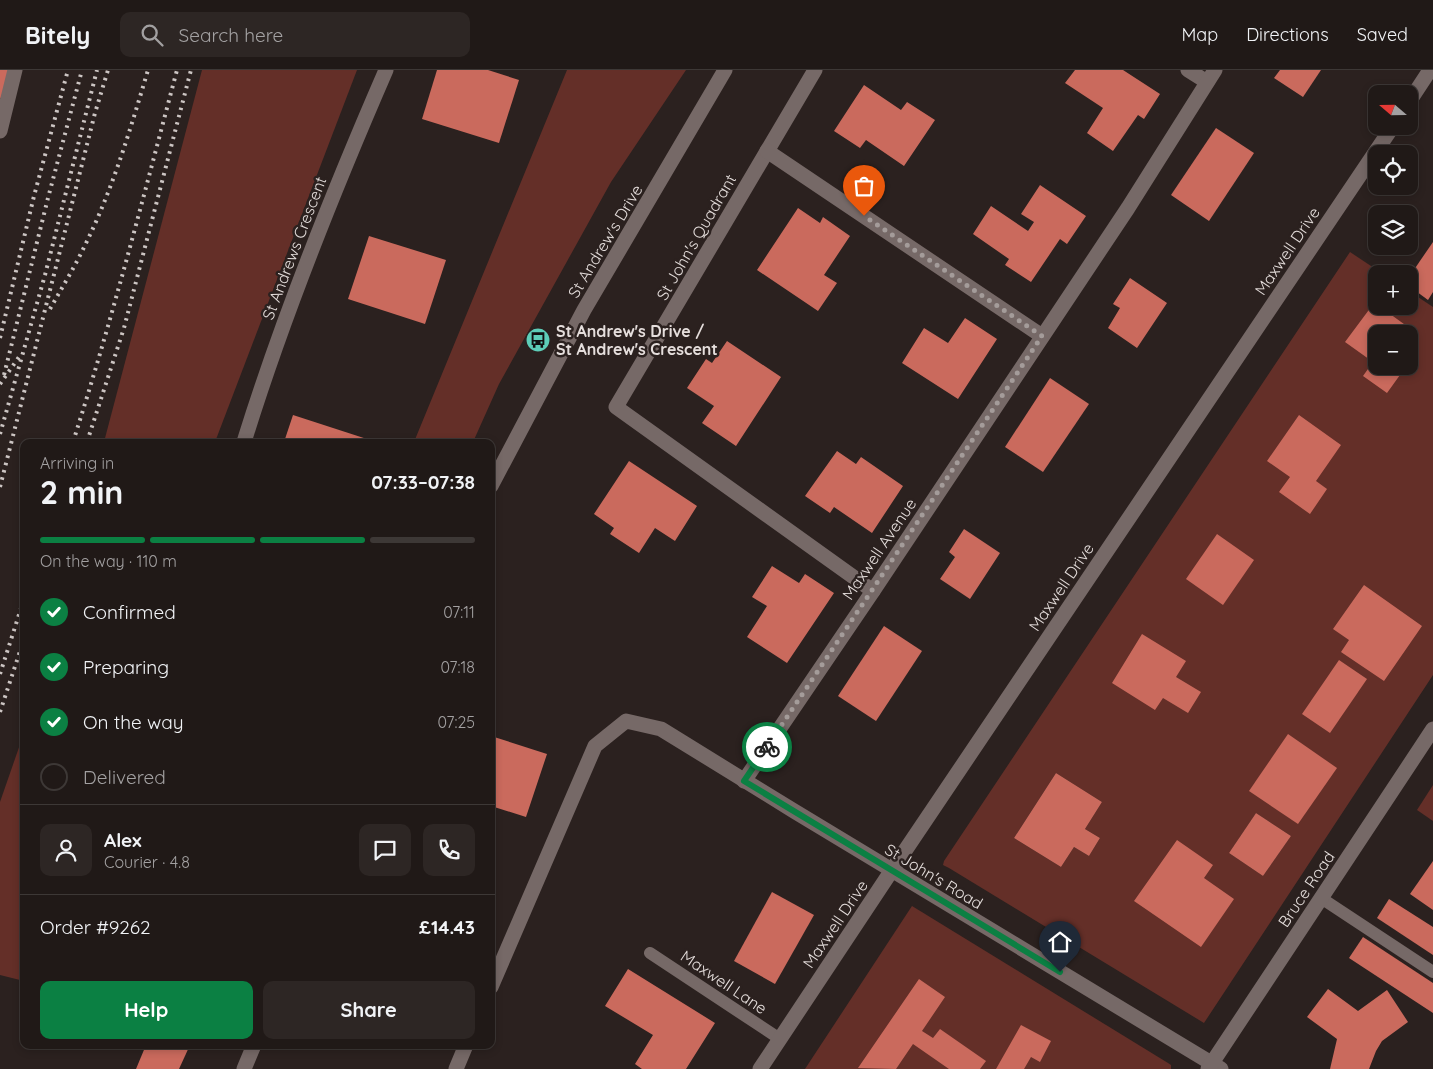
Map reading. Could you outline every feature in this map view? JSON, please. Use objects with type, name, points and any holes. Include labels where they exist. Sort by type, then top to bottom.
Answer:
[{"type":"street","points":[[0,131],[15,70]]},
{"type":"street","name":"St Andrews Crescent","points":[[245,439],[263,381],[334,191],[386,70]]},
{"type":"street","name":"St Andrew's Drive","points":[[495,478],[584,310],[726,70]]},
{"type":"street","points":[[815,70],[767,151],[1042,336]]},
{"type":"street","points":[[1188,70],[1211,76]]},
{"type":"street","points":[[1418,88],[1430,70]]},
{"type":"street","name":"Maxwell Avenue","points":[[744,781],[1128,208],[1211,76]]},
{"type":"street","name":"Maxwell Drive","points":[[760,1069],[1387,135]]},
{"type":"street","name":"St John's Quadrant","points":[[767,151],[616,407],[873,590]]},
{"type":"street","name":"St John's Road","points":[[495,978],[595,746],[626,722],[661,729],[1213,1067]]},
{"type":"street","name":"Bruce Road","points":[[1213,1067],[1321,898],[1433,729]]},
{"type":"street","points":[[244,1069],[252,1049]]},
{"type":"street","points":[[456,1069],[464,1049]]},
{"type":"lane","points":[[1321,898],[1433,972]]},
{"type":"lane","name":"Maxwell Lane","points":[[650,953],[780,1039]]},
{"type":"shaded area","points":[[202,70],[357,70],[216,439],[105,439]]},
{"type":"shaded area","points":[[567,70],[686,70],[611,182],[499,384],[474,439],[415,439]]},
{"type":"shaded area","points":[[1350,252],[1370,265],[1368,315],[1418,315],[1418,297],[1433,307],[1433,675],[1204,1023],[943,865]],"holes":[[[1056,773],[1102,802],[1085,829],[1100,838],[1089,856],[1074,847],[1061,867],[1014,838]],[[1256,813],[1291,836],[1263,876],[1229,853]]]},
{"type":"shaded area","points":[[20,744],[20,980],[0,975],[0,802]]},
{"type":"shaded area","points":[[1433,785],[1433,821],[1417,810]]},
{"type":"shaded area","points":[[912,906],[1168,1063],[1171,1065],[1171,1069],[805,1069]]},
{"type":"building","points":[[0,70],[11,70],[0,100]]},
{"type":"building","points":[[437,70],[488,70],[519,80],[499,143],[422,119]]},
{"type":"building","points":[[1075,70],[1123,70],[1160,94],[1144,119],[1138,115],[1113,151],[1087,133],[1103,108],[1065,83]]},
{"type":"building","points":[[1280,70],[1321,70],[1303,97],[1274,78]]},
{"type":"building","points":[[864,85],[901,110],[907,102],[935,120],[904,166],[866,140],[860,148],[834,131]]},
{"type":"building","points":[[1216,128],[1254,153],[1209,221],[1171,195]]},
{"type":"building","points":[[1040,185],[1086,216],[1067,244],[1060,239],[1031,282],[1005,265],[1009,259],[973,234],[991,206],[1028,231],[1034,222],[1021,214]]},
{"type":"building","points":[[798,208],[820,223],[823,217],[850,236],[824,275],[837,283],[818,311],[757,270]]},
{"type":"building","points":[[369,236],[446,260],[425,324],[348,299]]},
{"type":"building","points":[[1433,242],[1433,292],[1428,300],[1418,293],[1417,265]]},
{"type":"building","points":[[1130,278],[1167,303],[1137,348],[1108,328],[1120,308],[1113,304]]},
{"type":"building","points":[[1368,311],[1368,315],[1391,315],[1405,325],[1368,325],[1368,358],[1345,342]]},
{"type":"building","points":[[965,318],[997,339],[958,399],[902,363],[924,328],[948,343]]},
{"type":"building","points":[[727,341],[781,377],[736,446],[702,423],[714,406],[687,388],[706,359],[712,363]]},
{"type":"building","points":[[1368,369],[1368,375],[1400,375],[1387,393],[1363,376]]},
{"type":"building","points":[[1050,378],[1089,404],[1043,472],[1005,447]]},
{"type":"building","points":[[293,415],[367,439],[285,439]]},
{"type":"building","points":[[1299,415],[1341,445],[1316,481],[1327,489],[1310,514],[1279,492],[1290,477],[1267,461]]},
{"type":"building","points":[[837,451],[856,464],[861,457],[903,486],[872,533],[834,507],[830,513],[805,496]]},
{"type":"building","points":[[629,461],[697,506],[675,541],[655,528],[639,553],[610,534],[614,528],[594,514]]},
{"type":"building","points":[[964,529],[1000,553],[970,599],[940,579],[955,557],[949,552]]},
{"type":"building","points":[[1217,534],[1254,560],[1223,605],[1186,579]]},
{"type":"building","points":[[772,566],[799,583],[805,574],[834,593],[787,663],[747,637],[767,606],[752,597]]},
{"type":"building","points":[[1364,585],[1422,626],[1384,681],[1341,652],[1349,640],[1333,629]]},
{"type":"building","points":[[884,626],[922,651],[876,721],[838,696]]},
{"type":"building","points":[[1142,634],[1186,661],[1176,677],[1201,692],[1188,713],[1163,698],[1155,710],[1112,683]]},
{"type":"building","points":[[1339,660],[1367,679],[1330,733],[1302,714]]},
{"type":"building","points":[[1288,734],[1337,768],[1298,824],[1249,791]]},
{"type":"building","points":[[495,737],[547,754],[526,817],[495,807]]},
{"type":"building","points":[[1056,773],[1102,802],[1085,829],[1100,838],[1089,856],[1074,847],[1061,867],[1014,838]]},
{"type":"building","points":[[1256,813],[1291,836],[1263,876],[1229,853]]},
{"type":"building","points":[[1177,840],[1213,865],[1204,878],[1234,899],[1201,947],[1134,901]]},
{"type":"building","points":[[1433,861],[1433,910],[1410,894]]},
{"type":"building","points":[[772,892],[814,915],[775,984],[734,961]]},
{"type":"building","points":[[1389,899],[1433,927],[1433,955],[1377,918]]},
{"type":"building","points":[[1363,937],[1433,983],[1433,1013],[1349,958]]},
{"type":"building","points":[[628,969],[715,1023],[686,1069],[642,1069],[635,1064],[653,1035],[605,1006]]},
{"type":"building","points":[[919,979],[945,997],[922,1031],[933,1038],[940,1029],[986,1061],[980,1069],[949,1069],[913,1044],[896,1069],[858,1068]]},
{"type":"building","points":[[1328,989],[1358,1011],[1387,990],[1408,1022],[1382,1041],[1369,1069],[1330,1069],[1337,1039],[1307,1017]]},
{"type":"building","points":[[1021,1025],[1051,1041],[1040,1062],[1031,1057],[1024,1069],[996,1069]]},
{"type":"building","points":[[144,1049],[188,1049],[179,1069],[136,1069]]},
{"type":"railway","points":[[0,338],[34,196],[68,70]]},
{"type":"railway","points":[[4,375],[82,70]]},
{"type":"railway","points":[[0,434],[45,275],[97,70]]},
{"type":"railway","points":[[0,487],[95,113],[108,70]]},
{"type":"railway","points":[[50,309],[84,248],[106,198],[148,70]]},
{"type":"railway","points":[[74,439],[114,304],[177,70]]},
{"type":"railway","points":[[88,439],[124,328],[191,70]]},
{"type":"railway","points":[[0,384],[19,357]]},
{"type":"railway","points":[[0,674],[20,612]]},
{"type":"railway","points":[[0,712],[20,651]]},
{"type":"way so far","points":[[767,747],[1042,336],[864,216]]},
{"type":"place","name":"St Andrew's Drive / St Andrew's Crescent","points":[[538,340]]},
{"type":"route","points":[[767,747],[744,781],[1060,972]]}]
